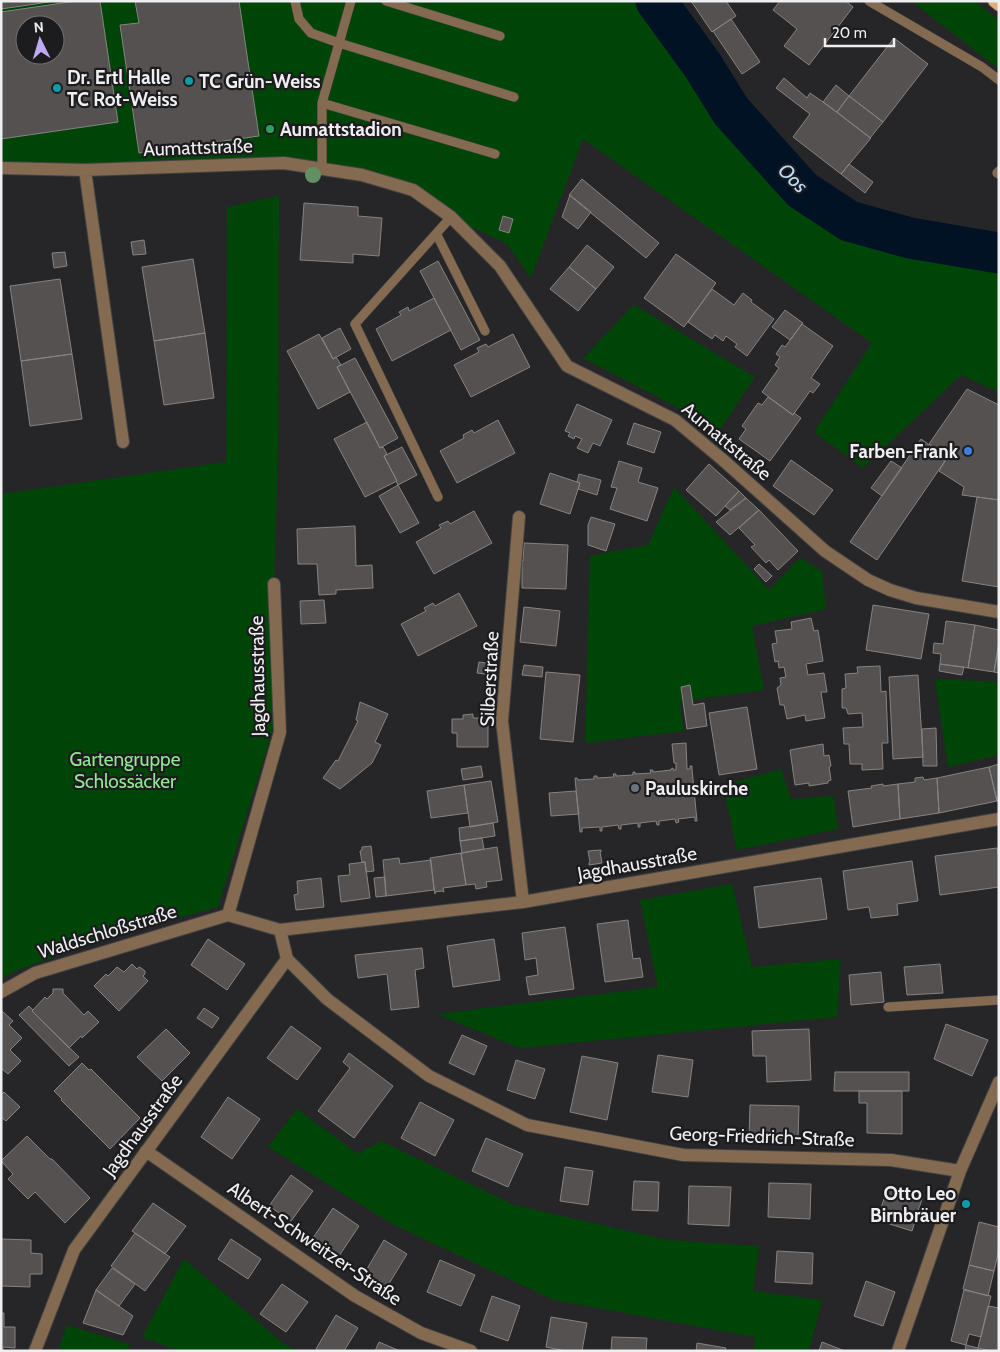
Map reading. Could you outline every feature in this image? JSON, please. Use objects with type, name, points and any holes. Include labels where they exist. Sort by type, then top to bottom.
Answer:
[{"type":"main road","points":[[994,1],[999,5]]},
{"type":"street","name":"Aumattstraße","points":[[1,168],[85,170],[284,163],[362,175],[413,190],[451,217],[500,266],[567,366],[675,420],[825,551],[868,580],[890,590],[916,598],[999,612]]},
{"type":"street","points":[[85,170],[123,442]]},
{"type":"street","name":"Silberstraße","points":[[519,517],[502,721],[524,902]]},
{"type":"street","name":"Jagdhausstraße","points":[[274,584],[280,732],[228,915],[280,930],[524,902],[999,819]]},
{"type":"street","name":"Waldschloßstraße","points":[[1,992],[35,973],[228,915]]},
{"type":"street","points":[[280,930],[287,959]]},
{"type":"street","name":"Jagdhausstraße","points":[[36,1351],[74,1250],[287,959]]},
{"type":"street","name":"Georg-Friedrich-Straße","points":[[287,959],[327,998],[430,1076],[527,1125],[683,1155],[891,1160],[960,1171]]},
{"type":"street","points":[[898,1351],[960,1171],[999,1082]]},
{"type":"street","name":"Albert-Schweitzer-Straße","points":[[146,1151],[355,1296],[421,1333],[471,1351]]},
{"type":"lane","points":[[295,1],[299,19],[311,32],[339,43],[514,97]]},
{"type":"lane","points":[[322,168],[322,103],[351,1]]},
{"type":"lane","points":[[386,1],[500,36]]},
{"type":"lane","points":[[869,1],[982,67],[999,80]]},
{"type":"lane","points":[[322,103],[495,154]]},
{"type":"lane","points":[[438,498],[355,324],[437,235],[451,217]]},
{"type":"lane","points":[[437,235],[485,331]]},
{"type":"lane","points":[[888,1008],[999,1000]]},
{"type":"green space","points":[[1,1],[644,1],[702,86],[769,171],[854,235],[957,266],[999,272],[999,392],[961,375],[863,468],[814,432],[872,343],[583,139],[531,278],[507,244],[451,217],[413,190],[322,168],[1,168]]},
{"type":"green space","points":[[911,1],[974,1],[999,20],[999,69]]},
{"type":"green space","name":"Gartengruppe Schlossäcker","points":[[279,196],[274,726],[218,907],[102,939],[13,972],[1,979],[1,494],[226,462],[227,207]]},
{"type":"green space","points":[[634,305],[755,377],[720,430],[583,358]]},
{"type":"green space","points":[[674,487],[769,590],[800,558],[822,571],[826,609],[752,626],[764,690],[680,703],[684,731],[585,743],[590,556],[648,545]]},
{"type":"green space","points":[[935,679],[999,682],[999,755],[948,767]]},
{"type":"green space","points":[[781,769],[791,799],[833,796],[838,829],[737,850],[723,785]]},
{"type":"green space","points":[[732,884],[752,967],[841,959],[837,1017],[520,1048],[437,1014],[658,987],[640,900]]},
{"type":"green space","points":[[297,1109],[358,1154],[381,1141],[514,1205],[667,1240],[759,1246],[753,1291],[822,1300],[809,1351],[754,1351],[755,1337],[554,1300],[392,1224],[268,1147]]},
{"type":"green space","points":[[184,1259],[284,1344],[298,1351],[180,1351],[142,1337]]},
{"type":"green space","points":[[67,1325],[131,1345],[124,1351],[58,1351]]},
{"type":"building","points":[[1,1],[56,1],[1,9]]},
{"type":"building","name":"Dr. Ertl Halle TC Rot-Weiss","points":[[76,1],[100,1],[118,122],[1,139],[1,12]]},
{"type":"building","name":"TC Grün-Weiss","points":[[135,1],[239,1],[259,136],[139,153],[120,25],[139,23]]},
{"type":"building","points":[[691,1],[726,1],[736,16],[712,32]]},
{"type":"building","points":[[780,1],[846,1],[853,7],[809,65],[784,46],[797,29],[773,10]]},
{"type":"building","points":[[731,19],[760,62],[742,74],[713,31]]},
{"type":"building","points":[[894,38],[928,64],[883,122],[849,96]]},
{"type":"building","points":[[784,78],[807,98],[810,93],[871,138],[841,174],[793,137],[810,114],[776,88]]},
{"type":"building","points":[[836,85],[849,96],[837,112],[823,102]]},
{"type":"building","points":[[849,96],[883,122],[870,138],[837,112]]},
{"type":"building","points":[[849,164],[873,182],[865,193],[841,174]]},
{"type":"building","points":[[582,179],[659,243],[646,258],[569,195]]},
{"type":"building","points":[[570,195],[591,212],[578,229],[562,217]]},
{"type":"building","points":[[304,203],[358,207],[358,216],[382,218],[379,256],[353,254],[353,263],[300,260]]},
{"type":"building","points":[[503,216],[513,219],[509,233],[499,230]]},
{"type":"building","points":[[144,240],[146,254],[133,255],[131,242]]},
{"type":"building","points":[[587,245],[614,267],[596,289],[569,267]]},
{"type":"building","points":[[65,252],[67,266],[54,268],[52,253]]},
{"type":"building","points":[[676,254],[716,283],[684,327],[644,298]]},
{"type":"building","points":[[193,259],[205,333],[154,341],[142,267]]},
{"type":"building","points":[[438,261],[480,340],[461,350],[420,271]]},
{"type":"building","points":[[569,267],[596,289],[578,311],[550,289]]},
{"type":"building","points":[[60,279],[72,354],[21,361],[10,286]]},
{"type":"building","points":[[712,289],[734,305],[743,293],[752,300],[751,302],[774,319],[747,356],[735,347],[737,344],[726,336],[723,341],[715,335],[712,339],[688,322]]},
{"type":"building","points":[[434,298],[451,330],[392,361],[376,329],[401,315],[399,312],[408,307],[409,311]]},
{"type":"building","points":[[785,310],[803,323],[790,340],[772,327]]},
{"type":"building","points":[[802,324],[833,346],[811,378],[820,384],[813,393],[810,391],[793,415],[762,392],[779,368],[775,365],[780,357],[776,354],[782,345],[785,347]]},
{"type":"building","points":[[340,328],[351,349],[333,359],[322,338]]},
{"type":"building","points":[[205,333],[214,398],[164,405],[154,341]]},
{"type":"building","points":[[319,334],[333,359],[336,357],[341,365],[337,367],[350,392],[318,409],[287,351]]},
{"type":"building","points":[[513,334],[530,367],[471,397],[454,365],[479,352],[477,348],[486,344],[488,347]]},
{"type":"building","points":[[72,354],[82,419],[30,426],[21,361]]},
{"type":"building","points":[[355,358],[398,438],[380,448],[337,367]]},
{"type":"building","name":"Farben-Frank","points":[[967,389],[999,405],[999,500],[962,495],[964,487],[939,471],[947,458],[929,444]]},
{"type":"building","points":[[768,397],[793,415],[794,413],[801,418],[770,461],[739,439],[746,429],[742,426],[758,403],[762,405]]},
{"type":"building","points":[[577,404],[612,420],[600,446],[593,443],[588,453],[577,448],[582,439],[575,436],[574,439],[568,436],[570,433],[565,431]]},
{"type":"building","points":[[498,420],[515,453],[457,483],[440,451],[464,438],[463,435],[472,430],[474,433]]},
{"type":"building","points":[[367,422],[380,448],[383,447],[387,454],[384,456],[397,481],[365,497],[334,439]]},
{"type":"building","points":[[634,423],[661,432],[654,453],[627,444]]},
{"type":"building","points":[[921,439],[947,458],[877,560],[850,542]]},
{"type":"building","points":[[402,447],[417,475],[398,485],[384,456]]},
{"type":"building","points":[[791,460],[833,490],[814,515],[773,486]]},
{"type":"building","points":[[619,461],[642,468],[638,482],[658,488],[647,521],[610,509],[617,488],[611,487]]},
{"type":"building","points":[[891,461],[902,468],[882,496],[871,488]]},
{"type":"building","points":[[709,464],[739,491],[716,516],[686,490]]},
{"type":"building","points":[[550,473],[580,483],[570,514],[540,504]]},
{"type":"building","points":[[579,474],[601,480],[597,495],[578,489],[580,483],[577,482]]},
{"type":"building","points":[[398,485],[419,523],[400,533],[379,496]]},
{"type":"building","points":[[739,491],[746,498],[730,510],[725,506]]},
{"type":"building","points":[[977,497],[999,500],[999,587],[962,581]]},
{"type":"building","points":[[746,498],[759,510],[730,535],[716,522]]},
{"type":"building","points":[[759,510],[798,551],[778,570],[769,560],[766,563],[751,547],[755,545],[739,528]]},
{"type":"building","points":[[474,511],[492,543],[434,574],[416,542],[441,528],[439,525],[448,521],[450,524]]},
{"type":"building","points":[[591,517],[615,524],[606,551],[588,545],[588,525]]},
{"type":"building","points":[[355,526],[356,566],[372,565],[373,588],[336,590],[336,594],[319,595],[317,564],[298,564],[297,529]]},
{"type":"building","points":[[524,543],[568,545],[566,589],[522,588]]},
{"type":"building","points":[[759,564],[772,576],[766,582],[754,569]]},
{"type":"building","points":[[459,593],[477,626],[418,656],[401,624],[426,611],[424,608],[433,603],[435,606]]},
{"type":"building","points":[[324,600],[326,623],[301,624],[300,601]]},
{"type":"building","points":[[873,605],[929,614],[921,659],[866,650]]},
{"type":"building","points":[[524,607],[560,611],[556,646],[520,642]]},
{"type":"building","points":[[811,618],[814,631],[818,630],[823,661],[806,664],[808,675],[824,673],[827,692],[821,692],[825,718],[806,721],[805,715],[787,719],[784,705],[780,705],[777,688],[781,685],[780,678],[786,677],[784,667],[779,668],[778,661],[775,662],[772,644],[777,643],[775,631],[792,629],[791,622]]},
{"type":"building","points":[[946,621],[975,625],[968,668],[940,664],[941,654],[933,653],[934,643],[943,644]]},
{"type":"building","points":[[975,625],[999,630],[994,672],[968,668]]},
{"type":"building","points":[[999,642],[999,673],[994,672]]},
{"type":"building","points":[[479,662],[494,664],[492,675],[477,673]]},
{"type":"building","points":[[940,664],[964,667],[962,675],[939,671]]},
{"type":"building","points":[[524,665],[543,667],[542,677],[522,675]]},
{"type":"building","points":[[880,666],[881,692],[886,691],[888,743],[882,743],[883,769],[862,770],[862,764],[850,764],[849,744],[844,744],[843,728],[863,727],[862,713],[848,714],[846,708],[842,708],[842,689],[846,688],[845,674],[858,673],[857,667]]},
{"type":"building","points":[[546,672],[580,675],[573,742],[540,739]]},
{"type":"building","points":[[918,675],[923,757],[893,759],[889,677]]},
{"type":"building","points":[[690,685],[693,705],[704,703],[707,726],[687,729],[681,687]]},
{"type":"building","points":[[360,702],[388,714],[375,742],[381,745],[372,763],[340,789],[323,778],[336,760],[338,761],[358,721],[356,720]]},
{"type":"building","points":[[747,707],[757,769],[719,775],[709,713]]},
{"type":"building","points":[[473,714],[473,718],[488,718],[488,747],[457,747],[457,733],[452,733],[452,719],[463,719],[463,715]]},
{"type":"building","points":[[936,728],[937,766],[923,766],[922,729]]},
{"type":"building","name":"Pauluskirche","points":[[686,743],[687,769],[690,769],[690,766],[692,766],[697,821],[695,821],[695,817],[678,819],[679,822],[676,823],[675,819],[659,821],[659,825],[657,825],[656,821],[640,823],[640,827],[638,827],[638,823],[621,825],[621,829],[619,829],[618,825],[602,827],[602,831],[600,831],[600,827],[582,828],[582,832],[580,832],[575,778],[578,780],[594,779],[594,776],[597,776],[597,778],[614,777],[613,774],[616,774],[616,776],[633,775],[633,772],[635,774],[651,773],[650,770],[653,770],[653,772],[671,770],[673,768],[673,770],[676,770],[672,744]]},
{"type":"building","points":[[823,744],[824,756],[829,755],[831,780],[828,783],[809,786],[809,783],[795,785],[790,750]]},
{"type":"building","points":[[999,764],[999,801],[997,801],[989,767]]},
{"type":"building","points":[[481,766],[483,777],[463,780],[461,769]]},
{"type":"building","points":[[989,767],[997,801],[939,813],[937,778]]},
{"type":"building","points":[[923,777],[924,780],[937,778],[939,813],[900,819],[898,784],[915,782],[915,778]]},
{"type":"building","points":[[491,781],[498,822],[470,827],[464,785]]},
{"type":"building","points":[[883,784],[883,786],[898,784],[900,819],[853,827],[848,791],[872,788],[871,786]]},
{"type":"building","points":[[464,785],[468,813],[431,818],[427,791]]},
{"type":"building","points":[[576,791],[579,814],[551,816],[549,793]]},
{"type":"building","points":[[493,823],[495,836],[460,841],[459,828]]},
{"type":"building","points":[[482,838],[484,849],[462,853],[460,841]]},
{"type":"building","points":[[371,846],[374,871],[366,872],[365,862],[362,862],[360,851],[362,847]]},
{"type":"building","points":[[497,847],[502,880],[486,882],[487,887],[476,889],[475,884],[466,885],[461,853]]},
{"type":"building","points":[[997,848],[999,887],[940,895],[935,856]]},
{"type":"building","points":[[601,850],[602,863],[589,865],[588,851]]},
{"type":"building","points":[[461,853],[466,885],[443,888],[444,892],[435,892],[435,894],[430,858]]},
{"type":"building","points":[[399,858],[400,864],[431,860],[434,890],[386,896],[383,860]]},
{"type":"building","points":[[912,861],[918,901],[897,904],[898,915],[871,918],[869,907],[848,910],[843,871]]},
{"type":"building","points":[[365,862],[370,898],[341,902],[338,876],[350,875],[349,864]]},
{"type":"building","points":[[385,877],[386,896],[376,897],[374,878]]},
{"type":"building","points":[[321,878],[324,907],[296,910],[294,895],[298,894],[297,881]]},
{"type":"building","points":[[821,878],[827,919],[759,928],[754,887]]},
{"type":"building","points":[[628,920],[633,959],[640,958],[643,977],[605,982],[597,924]]},
{"type":"building","points":[[565,927],[574,989],[529,995],[526,977],[538,975],[536,958],[525,960],[522,933]]},
{"type":"building","points":[[208,939],[245,964],[227,990],[191,965]]},
{"type":"building","points":[[494,939],[500,980],[453,987],[447,946]]},
{"type":"building","points":[[422,948],[424,968],[415,970],[419,1007],[391,1010],[387,974],[358,978],[355,955]]},
{"type":"building","points":[[132,964],[137,969],[139,967],[145,971],[143,976],[148,981],[119,1011],[94,986],[106,974],[108,976],[117,967],[124,972]]},
{"type":"building","points":[[940,964],[943,993],[907,995],[904,967]]},
{"type":"building","points":[[881,972],[884,1002],[851,1005],[849,975]]},
{"type":"building","points":[[53,989],[63,989],[63,993],[84,1015],[88,1011],[99,1022],[69,1048],[32,1011],[45,997],[47,999],[53,993]]},
{"type":"building","points":[[29,1006],[79,1057],[69,1066],[19,1015]]},
{"type":"building","points":[[204,1008],[219,1018],[212,1028],[197,1018]]},
{"type":"building","points":[[2,1011],[13,1021],[9,1025],[22,1038],[10,1050],[21,1061],[8,1074],[1,1068]]},
{"type":"building","points":[[946,1024],[988,1040],[972,1076],[934,1059]]},
{"type":"building","points":[[291,1026],[321,1048],[297,1080],[267,1058]]},
{"type":"building","points":[[166,1029],[190,1053],[162,1081],[137,1057]]},
{"type":"building","points":[[809,1029],[811,1080],[767,1082],[766,1056],[753,1056],[752,1031]]},
{"type":"building","points":[[462,1035],[487,1046],[474,1075],[449,1063]]},
{"type":"building","points":[[349,1053],[393,1086],[354,1138],[318,1111],[350,1068],[343,1062]]},
{"type":"building","points":[[658,1055],[693,1060],[688,1097],[652,1092]]},
{"type":"building","points":[[582,1056],[618,1063],[607,1120],[570,1112]]},
{"type":"building","points":[[516,1060],[545,1069],[535,1099],[507,1090]]},
{"type":"building","points":[[82,1063],[89,1070],[91,1069],[140,1118],[110,1149],[54,1091]]},
{"type":"building","points":[[835,1072],[909,1072],[909,1091],[834,1091]]},
{"type":"building","points":[[859,1091],[902,1091],[902,1134],[867,1133],[867,1103],[859,1103]]},
{"type":"building","points":[[4,1092],[20,1107],[6,1121],[1,1117],[1,1095]]},
{"type":"building","points":[[228,1097],[260,1119],[232,1159],[201,1137]]},
{"type":"building","points":[[420,1102],[454,1120],[435,1156],[401,1138]]},
{"type":"building","points":[[750,1105],[799,1106],[798,1139],[749,1138]]},
{"type":"building","points":[[27,1136],[90,1198],[65,1223],[35,1192],[28,1199],[8,1179],[13,1174],[1,1161]]},
{"type":"building","points":[[486,1138],[523,1154],[508,1187],[472,1171]]},
{"type":"building","points":[[565,1167],[593,1171],[588,1205],[560,1201]]},
{"type":"building","points":[[291,1175],[313,1191],[291,1221],[269,1206]]},
{"type":"building","points":[[634,1181],[659,1182],[658,1211],[632,1210]]},
{"type":"building","points":[[769,1183],[811,1184],[810,1219],[768,1217]]},
{"type":"building","points":[[689,1186],[731,1187],[729,1226],[688,1224]]},
{"type":"building","points":[[888,1187],[922,1199],[912,1231],[877,1220]]},
{"type":"building","points":[[153,1203],[186,1226],[165,1254],[132,1231]]},
{"type":"building","points":[[333,1208],[359,1226],[339,1256],[313,1238]]},
{"type":"building","points":[[979,1222],[999,1227],[999,1250],[994,1271],[969,1265]]},
{"type":"building","points":[[135,1233],[170,1257],[145,1291],[111,1266]]},
{"type":"building","points":[[1,1239],[31,1240],[31,1253],[42,1254],[42,1274],[30,1274],[30,1287],[1,1286]]},
{"type":"building","points":[[231,1239],[261,1259],[248,1279],[218,1259]]},
{"type":"building","points":[[384,1240],[407,1254],[387,1287],[364,1274]]},
{"type":"building","points":[[777,1251],[813,1253],[812,1284],[775,1282]]},
{"type":"building","points":[[440,1260],[475,1275],[461,1306],[427,1292]]},
{"type":"building","points":[[969,1265],[994,1271],[988,1296],[963,1289]]},
{"type":"building","points":[[112,1268],[135,1284],[119,1306],[96,1290]]},
{"type":"building","points":[[866,1281],[895,1292],[883,1326],[854,1316]]},
{"type":"building","points":[[282,1284],[308,1302],[286,1332],[260,1314]]},
{"type":"building","points":[[96,1290],[133,1316],[123,1335],[83,1323]]},
{"type":"building","points":[[964,1290],[991,1296],[981,1337],[969,1334],[966,1345],[951,1341]]},
{"type":"building","points":[[492,1296],[520,1306],[508,1341],[480,1331]]},
{"type":"building","points":[[988,1306],[999,1308],[999,1351],[978,1348]]},
{"type":"building","points":[[1,1313],[4,1313],[4,1327],[15,1327],[15,1348],[3,1347],[3,1351],[1,1351]]},
{"type":"building","points":[[336,1315],[358,1328],[344,1351],[319,1351],[316,1349]]},
{"type":"building","points":[[551,1317],[587,1323],[582,1351],[566,1351],[546,1347]]},
{"type":"building","points":[[612,1337],[647,1338],[646,1351],[611,1351]]},
{"type":"building","points":[[379,1342],[400,1351],[375,1351]]},
{"type":"building","points":[[822,1342],[845,1351],[819,1351]]},
{"type":"building","points":[[697,1343],[726,1348],[725,1351],[696,1351]]},
{"type":"building","points":[[966,1345],[978,1348],[978,1351],[965,1351]]},
{"type":"waterway","name":"Oos","points":[[656,1],[703,66],[731,111],[802,190],[849,221],[910,238],[999,253]]},
{"type":"place","name":"TC Grün-Weiss","points":[[189,81]]},
{"type":"place","name":"Dr. Ertl Halle TC Rot-Weiss","points":[[57,88]]},
{"type":"place","name":"Aumattstadion","points":[[270,129]]},
{"type":"place","name":"Farben-Frank","points":[[968,451]]},
{"type":"place","name":"Pauluskirche","points":[[635,788]]},
{"type":"place","name":"Otto Leo Birnbräuer","points":[[966,1204]]}]
